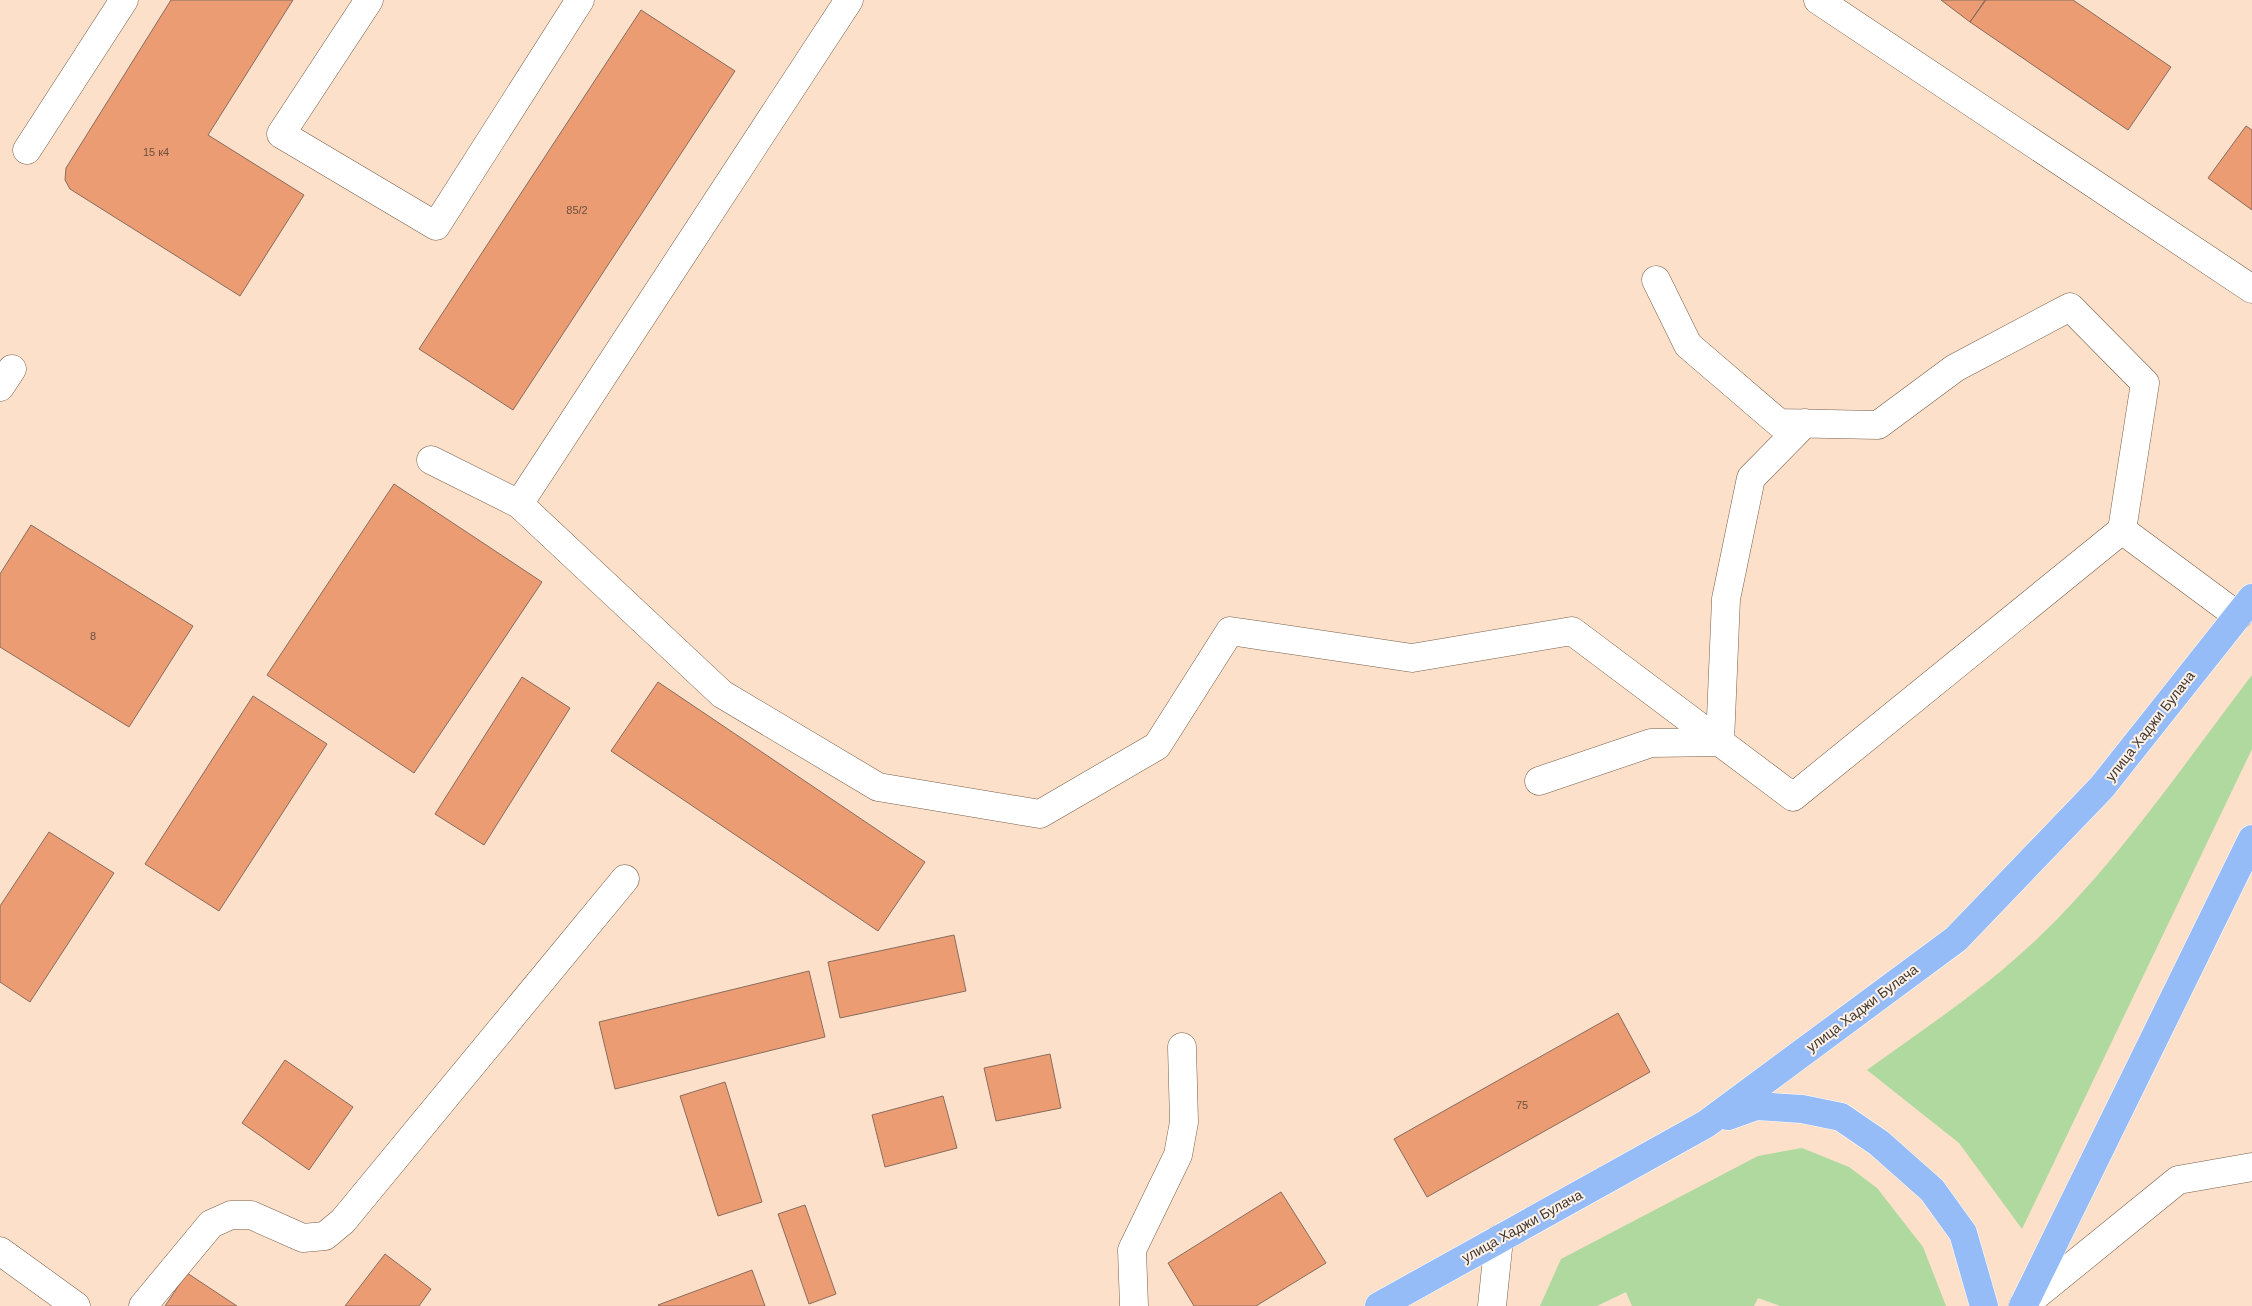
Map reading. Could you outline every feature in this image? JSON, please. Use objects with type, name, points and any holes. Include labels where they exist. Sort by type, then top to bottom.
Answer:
[{"type":"main road","name":"улица Хаджи Булача","points":[[1379,1306],[1706,1124],[1956,939],[2102,787],[2245,607]]},
{"type":"main road","points":[[2023,1306],[2252,839]]},
{"type":"main road","points":[[1706,1124],[1756,1106],[1802,1109],[1841,1118],[1879,1143],[1932,1190],[1963,1233],[1984,1306]]},
{"type":"street","points":[[27,150],[124,0]]},
{"type":"street","points":[[368,0],[281,134],[436,226],[580,0]]},
{"type":"street","points":[[519,504],[850,0]]},
{"type":"street","points":[[1818,0],[2252,289]]},
{"type":"street","points":[[431,460],[519,504],[722,694],[878,786],[1040,814],[1157,746],[1230,631],[1412,658],[1572,631],[1793,797],[2122,530],[2146,383],[2070,307],[1955,368],[1878,424],[1780,423],[1688,345],[1656,280]]},
{"type":"street","points":[[1720,742],[1726,599],[1751,478],[1806,423]]},
{"type":"street","points":[[2122,530],[2245,607]]},
{"type":"street","points":[[1540,781],[1650,743],[1720,742]]},
{"type":"street","points":[[143,1306],[211,1224],[231,1215],[251,1215],[303,1238],[325,1236],[343,1221],[625,879]]},
{"type":"street","points":[[1134,1306],[1132,1250],[1178,1155],[1184,1122],[1182,1047]]},
{"type":"street","points":[[2023,1306],[2178,1180],[2252,1166]]},
{"type":"street","points":[[1492,1306],[1499,1239]]},
{"type":"street","points":[[0,1251],[76,1306]]},
{"type":"green space","points":[[2252,675],[2252,749],[2022,1229],[1959,1143],[1867,1070],[1997,975],[2067,909],[2123,845]]},
{"type":"green space","points":[[1802,1148],[1849,1167],[1877,1188],[1923,1247],[1946,1306],[1780,1306],[1758,1298],[1754,1306],[1632,1306],[1626,1292],[1597,1306],[1540,1306],[1561,1259],[1758,1156]]},
{"type":"building","points":[[171,0],[293,0],[208,135],[304,195],[240,296],[70,189],[65,180],[66,168]]},
{"type":"building","points":[[1941,0],[1986,0],[1970,22]]},
{"type":"building","points":[[1985,0],[2073,0],[2171,67],[2128,130],[1970,22]]},
{"type":"building","points":[[641,10],[735,71],[513,410],[419,349]]},
{"type":"building","points":[[2246,126],[2252,130],[2252,210],[2208,178]]},
{"type":"building","points":[[394,484],[542,582],[414,773],[267,675]]},
{"type":"building","points":[[31,525],[193,626],[129,727],[0,647],[0,574]]},
{"type":"building","points":[[522,677],[570,708],[484,845],[435,814]]},
{"type":"building","points":[[658,682],[925,862],[878,931],[611,751]]},
{"type":"building","points":[[253,696],[327,744],[219,911],[145,864]]},
{"type":"building","points":[[49,832],[114,873],[30,1002],[0,982],[0,906]]},
{"type":"building","points":[[954,935],[966,991],[840,1018],[828,962]]},
{"type":"building","points":[[809,971],[825,1037],[615,1089],[599,1022]]},
{"type":"building","points":[[1618,1013],[1650,1072],[1427,1197],[1394,1139]]},
{"type":"building","points":[[1050,1054],[1061,1108],[996,1121],[984,1068]]},
{"type":"building","points":[[285,1060],[353,1107],[309,1170],[242,1123]]},
{"type":"building","points":[[725,1082],[762,1202],[718,1216],[680,1096]]},
{"type":"building","points":[[943,1096],[957,1148],[885,1167],[872,1115]]},
{"type":"building","points":[[1281,1192],[1326,1263],[1256,1306],[1194,1306],[1168,1263]]},
{"type":"building","points":[[805,1205],[836,1294],[809,1304],[778,1214]]},
{"type":"building","points":[[385,1254],[431,1289],[419,1306],[345,1306]]},
{"type":"building","points":[[752,1270],[765,1306],[658,1305]]},
{"type":"building","points":[[187,1273],[237,1306],[165,1306]]}]
